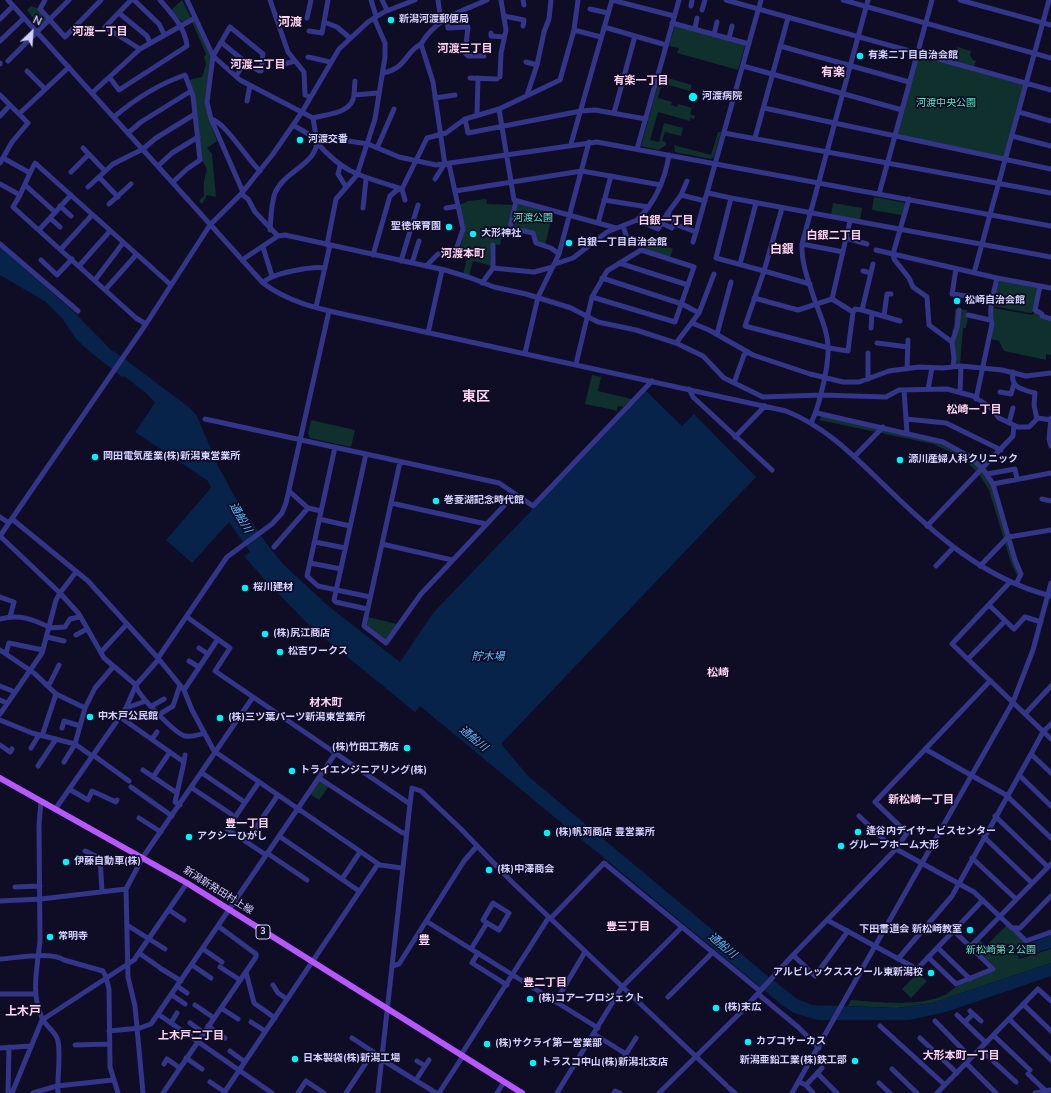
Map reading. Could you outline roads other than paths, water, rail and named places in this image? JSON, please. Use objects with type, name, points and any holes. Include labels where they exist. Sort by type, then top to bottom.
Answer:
[{"type":"main road","name":"新潟新発田村上線","points":[[0,778],[56,808],[187,883],[522,1093]]},
{"type":"street","points":[[8,0],[263,283],[288,298],[329,311],[786,411],[811,423],[832,436],[927,526],[953,548],[980,566],[1010,582],[1050,596]]},
{"type":"street","points":[[45,0],[40,9],[65,37],[101,0]]},
{"type":"street","points":[[8,61],[69,0]]},
{"type":"street","points":[[140,49],[105,27],[133,0],[160,24],[164,34]]},
{"type":"street","points":[[110,78],[118,90],[187,46],[186,38],[180,25],[160,0]]},
{"type":"street","points":[[187,0],[213,56],[236,76],[250,85],[313,118],[344,110],[351,103],[354,95],[355,81]]},
{"type":"street","points":[[270,0],[288,52],[304,72],[304,95],[310,97]]},
{"type":"street","points":[[307,18],[311,0]]},
{"type":"street","points":[[309,31],[322,33],[328,0]]},
{"type":"street","points":[[316,307],[324,280],[336,199],[357,175],[375,119],[378,93],[383,73],[385,43],[375,17],[371,0]]},
{"type":"street","points":[[382,0],[386,10]]},
{"type":"street","points":[[204,733],[185,736],[172,728],[146,701],[136,688],[136,685],[113,667],[101,652],[79,617],[79,614],[60,593],[0,536],[146,324],[210,224],[242,193],[260,170],[302,112],[330,62],[350,38],[375,17],[386,10],[415,0]]},
{"type":"street","points":[[438,0],[441,20]]},
{"type":"street","points":[[383,73],[396,69],[405,62],[416,47],[421,44],[430,30],[441,20],[487,0]]},
{"type":"street","points":[[470,78],[499,78],[506,30],[501,0]]},
{"type":"street","points":[[527,95],[537,65],[544,32],[549,19],[551,0]]},
{"type":"street","points":[[405,200],[402,189],[416,162],[425,140],[441,134],[465,119],[478,114],[499,110],[560,80],[574,30],[578,0]]},
{"type":"street","points":[[571,144],[612,0],[674,16]]},
{"type":"street","points":[[637,149],[679,0]]},
{"type":"street","points":[[702,10],[705,0]]},
{"type":"street","points":[[726,0],[858,38],[1051,90]]},
{"type":"street","points":[[693,242],[761,0]]},
{"type":"street","points":[[843,0],[1051,58]]},
{"type":"street","points":[[811,423],[817,413],[828,348],[804,265],[802,244],[809,213],[868,0]]},
{"type":"street","points":[[879,194],[932,0]]},
{"type":"street","points":[[960,0],[1051,25]]},
{"type":"street","points":[[974,273],[1049,0]]},
{"type":"street","points":[[0,19],[14,6]]},
{"type":"street","points":[[590,8],[608,13]]},
{"type":"street","points":[[119,13],[147,36],[150,42]]},
{"type":"street","points":[[504,16],[524,20],[523,26]]},
{"type":"street","points":[[447,17],[448,28],[468,27],[465,53],[468,56],[484,56]]},
{"type":"street","points":[[0,41],[24,18]]},
{"type":"street","points":[[92,93],[140,49],[164,34],[195,18]]},
{"type":"street","points":[[695,29],[697,18]]},
{"type":"street","points":[[755,138],[788,18]]},
{"type":"street","points":[[324,22],[337,27],[350,38]]},
{"type":"street","points":[[714,34],[717,22]]},
{"type":"street","points":[[672,23],[749,44]]},
{"type":"street","points":[[729,38],[732,26]]},
{"type":"street","points":[[221,42],[245,62],[261,71],[263,54],[230,27],[221,42],[213,56],[207,102],[211,118],[242,193],[270,230],[278,236]]},
{"type":"street","points":[[604,27],[666,45]]},
{"type":"street","points":[[574,30],[601,37]]},
{"type":"street","points":[[491,33],[491,36],[504,37]]},
{"type":"street","points":[[614,113],[635,36]]},
{"type":"street","points":[[421,44],[434,82],[445,165],[456,191],[463,229],[455,253],[438,254],[426,266]]},
{"type":"street","points":[[780,46],[909,82]]},
{"type":"street","points":[[308,57],[330,62]]},
{"type":"street","points":[[280,65],[295,61]]},
{"type":"street","points":[[236,76],[245,62]]},
{"type":"street","points":[[526,62],[537,65]]},
{"type":"street","points":[[743,66],[902,110]]},
{"type":"street","points":[[19,114],[69,67]]},
{"type":"street","points":[[27,70],[45,89]]},
{"type":"street","points":[[114,117],[129,104],[167,81],[185,75],[191,91],[200,160],[187,169],[173,182]]},
{"type":"street","points":[[478,78],[478,114]]},
{"type":"street","points":[[305,86],[308,84],[316,88]]},
{"type":"street","points":[[247,101],[250,85]]},
{"type":"street","points":[[128,133],[141,122],[191,91]]},
{"type":"street","points":[[354,95],[378,93]]},
{"type":"street","points":[[0,95],[28,124],[12,142],[2,157],[30,173]]},
{"type":"street","points":[[436,98],[455,95]]},
{"type":"street","points":[[0,116],[10,105]]},
{"type":"street","points":[[764,108],[1051,169]]},
{"type":"street","points":[[377,148],[394,109]]},
{"type":"street","points":[[499,110],[514,200],[516,201],[510,228],[533,233],[536,243],[551,248],[559,254]]},
{"type":"street","points":[[465,119],[468,133],[581,111],[595,110],[646,119]]},
{"type":"street","points":[[1019,112],[1051,121]]},
{"type":"street","points":[[88,187],[113,164],[143,149],[156,138],[195,114]]},
{"type":"street","points":[[211,118],[216,120],[232,136],[251,162],[260,170]]},
{"type":"street","points":[[270,230],[274,194],[293,171],[304,165],[313,156],[318,144],[313,118]]},
{"type":"street","points":[[293,125],[304,133],[368,144],[399,157],[416,162],[445,165],[571,144],[597,142],[1051,226]]},
{"type":"street","points":[[724,133],[1051,193]]},
{"type":"street","points":[[1012,136],[1051,146]]},
{"type":"street","points":[[158,166],[172,153],[198,137]]},
{"type":"street","points":[[525,353],[538,298],[559,254],[589,142]]},
{"type":"street","points":[[318,144],[340,166],[366,179],[402,189]]},
{"type":"street","points":[[83,148],[105,171]]},
{"type":"street","points":[[71,172],[89,154]]},
{"type":"street","points":[[493,268],[534,272],[554,266],[573,258],[601,235],[637,220],[648,208],[661,185],[669,155]]},
{"type":"street","points":[[146,324],[136,318],[13,207],[35,163],[171,285]]},
{"type":"street","points":[[435,180],[445,165]]},
{"type":"street","points":[[340,166],[338,174],[346,187]]},
{"type":"street","points":[[456,191],[582,171],[661,185]]},
{"type":"street","points":[[598,223],[611,176]]},
{"type":"street","points":[[99,177],[118,197]]},
{"type":"street","points":[[363,208],[366,179]]},
{"type":"street","points":[[637,220],[658,229],[681,194],[687,181]]},
{"type":"street","points":[[0,184],[20,195]]},
{"type":"street","points":[[110,204],[131,184]]},
{"type":"street","points":[[24,185],[55,212]]},
{"type":"street","points":[[373,255],[390,196],[397,190],[402,189]]},
{"type":"street","points":[[708,193],[850,221],[1051,257]]},
{"type":"street","points":[[681,194],[705,201]]},
{"type":"street","points":[[39,230],[71,195]]},
{"type":"street","points":[[731,198],[716,258],[810,284]]},
{"type":"street","points":[[909,199],[893,254],[894,259],[911,281],[913,287],[927,297],[929,325],[952,342]]},
{"type":"street","points":[[604,200],[648,208]]},
{"type":"street","points":[[516,201],[616,228]]},
{"type":"street","points":[[740,264],[756,203]]},
{"type":"street","points":[[401,261],[418,205]]},
{"type":"street","points":[[60,206],[71,216]]},
{"type":"street","points":[[446,208],[458,206]]},
{"type":"street","points":[[782,208],[764,271],[745,326],[828,348],[848,351],[853,312]]},
{"type":"street","points":[[661,223],[672,228],[675,218],[667,214]]},
{"type":"street","points":[[60,249],[92,215]]},
{"type":"street","points":[[50,218],[60,227]]},
{"type":"street","points":[[832,300],[850,221]]},
{"type":"street","points":[[674,224],[696,232]]},
{"type":"street","points":[[623,226],[627,238]]},
{"type":"street","points":[[79,266],[110,231]]},
{"type":"street","points":[[242,260],[278,236],[284,235],[426,266],[571,308],[598,322],[636,330],[697,351],[724,378],[763,397],[821,395],[886,397],[899,390],[928,389],[960,392],[990,407],[999,418],[1012,424],[1029,427],[1037,419],[1051,419],[1049,439],[1051,446]]},
{"type":"street","points":[[846,238],[867,244]]},
{"type":"street","points":[[412,263],[419,241]]},
{"type":"street","points":[[95,280],[123,243]]},
{"type":"street","points":[[0,244],[78,311]]},
{"type":"street","points":[[802,244],[843,252]]},
{"type":"street","points":[[482,283],[493,268],[493,245]]},
{"type":"street","points":[[263,247],[272,276]]},
{"type":"street","points":[[576,364],[586,316],[592,297],[607,271],[641,250],[694,267],[675,322],[592,297]]},
{"type":"street","points":[[876,250],[997,278],[1051,288]]},
{"type":"street","points":[[105,290],[136,255]]},
{"type":"street","points":[[40,260],[57,275],[72,259]]},
{"type":"street","points":[[619,264],[688,285]]},
{"type":"street","points":[[862,310],[873,264]]},
{"type":"street","points":[[263,283],[272,276],[313,267],[325,268]]},
{"type":"street","points":[[956,269],[952,294],[992,299]]},
{"type":"street","points":[[428,332],[442,270]]},
{"type":"street","points":[[863,271],[871,273]]},
{"type":"street","points":[[676,343],[687,326],[692,323],[699,313],[714,274]]},
{"type":"street","points":[[602,278],[682,304],[699,313]]},
{"type":"street","points":[[976,399],[992,322],[990,320],[992,299],[997,278]]},
{"type":"street","points":[[717,334],[731,282]]},
{"type":"street","points":[[1040,286],[1035,310],[1042,314],[1042,316],[1051,319]]},
{"type":"street","points":[[884,316],[887,294],[891,294]]},
{"type":"street","points":[[754,298],[798,310],[832,300],[853,312]]},
{"type":"street","points":[[853,312],[855,309],[862,310],[900,321]]},
{"type":"street","points":[[953,366],[954,358],[952,342],[957,328],[959,310]]},
{"type":"street","points":[[56,808],[126,708],[136,685],[159,659],[227,557],[241,546],[263,533],[282,513],[302,439],[329,311]]},
{"type":"street","points":[[871,328],[872,313]]},
{"type":"street","points":[[968,315],[990,320]]},
{"type":"street","points":[[692,323],[717,334],[748,352],[824,378],[851,383],[868,379],[889,371],[953,366],[1013,372],[1026,376],[1051,373]]},
{"type":"street","points":[[907,369],[908,340]]},
{"type":"street","points":[[877,343],[908,347]]},
{"type":"street","points":[[734,383],[744,355],[748,352]]},
{"type":"street","points":[[868,354],[868,379]]},
{"type":"street","points":[[960,392],[961,366]]},
{"type":"street","points":[[928,389],[932,368]]},
{"type":"street","points":[[1000,392],[1011,394],[1014,384],[1013,372]]},
{"type":"street","points":[[205,419],[498,483],[533,506],[652,381]]},
{"type":"street","points":[[1014,384],[1019,389],[1035,393],[1034,405],[1037,419]]},
{"type":"street","points":[[689,389],[693,397],[772,470]]},
{"type":"street","points":[[904,390],[907,433]]},
{"type":"street","points":[[736,437],[763,405],[763,397]]},
{"type":"street","points":[[927,526],[1013,436],[1013,408]]},
{"type":"street","points":[[817,413],[948,443],[966,454],[983,468],[993,484],[1021,574],[1016,584]]},
{"type":"street","points":[[906,419],[946,424],[1001,450]]},
{"type":"street","points":[[854,457],[883,428]]},
{"type":"street","points":[[335,447],[308,576],[318,586],[370,597]]},
{"type":"street","points":[[366,454],[334,600],[336,602],[367,609]]},
{"type":"street","points":[[400,462],[364,626],[386,644],[420,594],[515,494]]},
{"type":"street","points":[[987,474],[1014,469],[1017,479]]},
{"type":"street","points":[[993,484],[1051,473]]},
{"type":"street","points":[[289,490],[308,508],[321,511]]},
{"type":"street","points":[[1042,499],[1051,501]]},
{"type":"street","points":[[390,504],[486,524]]},
{"type":"street","points":[[274,547],[308,508]]},
{"type":"street","points":[[0,517],[10,521],[88,581],[159,659],[182,687],[192,710],[216,753],[378,864],[402,868]]},
{"type":"street","points":[[319,519],[350,526]]},
{"type":"street","points":[[980,566],[1009,536],[1051,530]]},
{"type":"street","points":[[315,542],[345,548]]},
{"type":"street","points":[[382,544],[452,560]]},
{"type":"street","points":[[936,566],[953,548]]},
{"type":"street","points":[[310,563],[341,569]]},
{"type":"street","points":[[0,714],[43,650],[60,593],[76,572]]},
{"type":"street","points":[[1010,582],[952,644],[1051,739]]},
{"type":"street","points":[[792,1093],[819,1048],[1013,702],[1031,656],[1040,622],[1050,596],[1051,583]]},
{"type":"street","points":[[0,597],[14,602],[10,617]]},
{"type":"street","points":[[989,606],[1014,629],[1025,617],[1040,622]]},
{"type":"street","points":[[0,620],[10,617],[27,617],[49,628],[65,627],[70,619],[79,617]]},
{"type":"street","points":[[186,618],[230,648],[215,671],[410,804]]},
{"type":"street","points":[[968,659],[1005,621]]},
{"type":"street","points":[[101,652],[127,624]]},
{"type":"street","points":[[76,635],[87,629]]},
{"type":"street","points":[[46,637],[64,641]]},
{"type":"street","points":[[160,714],[173,706],[182,687],[199,667],[218,639]]},
{"type":"street","points":[[6,653],[9,643],[43,650]]},
{"type":"street","points":[[198,648],[208,654]]},
{"type":"street","points":[[0,650],[30,671],[56,694],[85,708]]},
{"type":"street","points":[[189,661],[199,667]]},
{"type":"street","points":[[46,685],[50,683],[59,665]]},
{"type":"street","points":[[64,762],[75,744],[85,708],[95,688],[113,667]]},
{"type":"street","points":[[660,1093],[896,850],[907,833],[875,802],[990,681]]},
{"type":"street","points":[[0,686],[15,692]]},
{"type":"street","points":[[1025,714],[1051,686]]},
{"type":"street","points":[[31,748],[41,736],[56,694]]},
{"type":"street","points":[[142,1093],[138,1028],[127,964],[126,890],[143,857],[254,697]]},
{"type":"street","points":[[152,706],[164,699]]},
{"type":"street","points":[[0,700],[8,703]]},
{"type":"street","points":[[126,708],[146,701]]},
{"type":"street","points":[[120,717],[184,762]]},
{"type":"street","points":[[0,720],[41,736],[75,744],[130,780]]},
{"type":"street","points":[[62,728],[64,721],[80,726]]},
{"type":"street","points":[[898,959],[952,896],[1030,754],[1043,732],[1051,724]]},
{"type":"street","points":[[152,739],[157,732]]},
{"type":"street","points":[[38,766],[56,739]]},
{"type":"street","points":[[0,745],[10,752],[12,749]]},
{"type":"street","points":[[925,748],[1007,796],[1051,838]]},
{"type":"street","points":[[153,777],[170,752]]},
{"type":"street","points":[[109,1031],[148,1027],[172,995],[336,754]]},
{"type":"street","points":[[1030,754],[1051,773]]},
{"type":"street","points":[[180,805],[175,802],[185,755]]},
{"type":"street","points":[[144,770],[177,793]]},
{"type":"street","points":[[202,773],[242,801]]},
{"type":"street","points":[[1018,775],[1051,806]]},
{"type":"street","points":[[319,778],[406,834]]},
{"type":"street","points":[[259,782],[227,829],[307,880]]},
{"type":"street","points":[[131,787],[172,816]]},
{"type":"street","points":[[192,788],[231,814]]},
{"type":"street","points":[[378,1093],[412,788],[421,791],[585,952],[735,1093]]},
{"type":"street","points":[[69,789],[88,800],[92,791],[116,802],[117,800]]},
{"type":"street","points":[[246,842],[278,795]]},
{"type":"street","points":[[41,801],[40,940],[37,956],[35,994],[42,1020],[52,1029],[58,1042],[58,1093]]},
{"type":"street","points":[[859,816],[896,850],[958,883],[983,900],[1026,941],[1051,932]]},
{"type":"street","points":[[970,947],[1050,865],[996,816]]},
{"type":"street","points":[[139,818],[161,832]]},
{"type":"street","points":[[279,836],[359,891]]},
{"type":"street","points":[[984,837],[1032,883]]},
{"type":"street","points":[[392,966],[399,964],[464,861],[477,846]]},
{"type":"street","points":[[85,851],[100,858],[102,891]]},
{"type":"street","points":[[342,879],[360,852]]},
{"type":"street","points":[[972,858],[1016,899]]},
{"type":"street","points":[[352,1038],[437,1093],[462,1056],[481,1021],[550,918],[604,863],[713,952],[798,1027],[819,1048]]},
{"type":"street","points":[[210,1082],[224,1092],[266,1032],[315,956],[378,864]]},
{"type":"street","points":[[12,1093],[42,1020],[134,960],[187,883]]},
{"type":"street","points":[[15,887],[40,886]]},
{"type":"street","points":[[0,901],[41,899],[102,891],[126,890]]},
{"type":"street","points":[[1012,928],[1020,928],[1050,899]]},
{"type":"street","points":[[827,920],[917,969],[983,900]]},
{"type":"street","points":[[493,903],[509,913],[499,930],[487,923],[483,920],[493,903]]},
{"type":"street","points":[[169,910],[184,920]]},
{"type":"street","points":[[426,921],[598,1028]]},
{"type":"street","points":[[471,949],[487,923]]},
{"type":"street","points":[[127,925],[165,950]]},
{"type":"street","points":[[163,1093],[256,957],[256,954],[218,926]]},
{"type":"street","points":[[556,1093],[598,1028],[622,987],[682,927]]},
{"type":"street","points":[[793,955],[815,976],[848,931]]},
{"type":"street","points":[[928,957],[956,984],[993,969],[954,931]]},
{"type":"street","points":[[938,948],[970,979]]},
{"type":"street","points":[[203,949],[240,980]]},
{"type":"street","points":[[556,1001],[585,952]]},
{"type":"street","points":[[668,997],[713,952]]},
{"type":"street","points":[[139,953],[181,981]]},
{"type":"street","points":[[478,953],[472,963],[506,985]]},
{"type":"street","points":[[0,959],[37,956],[60,957],[64,960],[95,967],[103,971],[109,989],[109,1044],[112,1080],[118,1093]]},
{"type":"street","points":[[192,965],[211,978]]},
{"type":"street","points":[[246,972],[254,1003],[275,1018]]},
{"type":"street","points":[[273,985],[278,993],[287,999]]},
{"type":"street","points":[[177,986],[188,993]]},
{"type":"street","points":[[937,1093],[1038,989],[1050,998]]},
{"type":"street","points":[[0,994],[35,994]]},
{"type":"street","points":[[172,995],[185,1004]]},
{"type":"street","points":[[1023,1004],[1051,1031]]},
{"type":"street","points":[[194,1005],[214,1018]]},
{"type":"street","points":[[221,1008],[238,1019]]},
{"type":"street","points":[[965,1022],[971,1012],[981,1021]]},
{"type":"street","points":[[158,1014],[272,1093]]},
{"type":"street","points":[[171,1023],[177,1014]]},
{"type":"street","points":[[957,1015],[986,1043]]},
{"type":"street","points":[[1009,1019],[1051,1060]]},
{"type":"street","points":[[934,1021],[971,1058]]},
{"type":"street","points":[[251,1022],[266,1032]]},
{"type":"street","points":[[190,1023],[204,1033]]},
{"type":"street","points":[[208,1026],[225,1038]]},
{"type":"street","points":[[880,1026],[945,1085]]},
{"type":"street","points":[[594,1034],[626,1054]]},
{"type":"street","points":[[994,1035],[1049,1091]]},
{"type":"street","points":[[619,1065],[636,1038]]},
{"type":"street","points":[[920,1038],[957,1073]]},
{"type":"street","points":[[75,1045],[109,1044]]},
{"type":"street","points":[[0,1048],[31,1046]]},
{"type":"street","points":[[8,1093],[9,1047]]},
{"type":"street","points":[[980,1049],[1016,1082]]},
{"type":"street","points":[[230,1052],[245,1062]]},
{"type":"street","points":[[346,1093],[375,1053]]},
{"type":"street","points":[[186,1058],[202,1069]]},
{"type":"street","points":[[164,1064],[167,1059],[180,1068]]},
{"type":"street","points":[[416,1080],[429,1060]]},
{"type":"street","points":[[418,1062],[425,1066]]},
{"type":"street","points":[[966,1063],[996,1093]]},
{"type":"street","points":[[807,1067],[819,1071],[838,1093]]},
{"type":"street","points":[[892,1069],[918,1093]]},
{"type":"street","points":[[806,1085],[819,1071]]},
{"type":"street","points":[[34,1093],[57,1086],[112,1080]]},
{"type":"street","points":[[298,1093],[306,1081],[324,1093]]},
{"type":"street","points":[[8,1082],[16,1085]]},
{"type":"street","points":[[497,1093],[504,1082]]},
{"type":"street","points":[[799,1082],[806,1085],[813,1093]]},
{"type":"street","points":[[879,1083],[890,1093]]},
{"type":"street","points":[[614,1093],[615,1091],[620,1093]]},
{"type":"street","points":[[1035,1093],[1049,1091]]},
{"type":"water","name":"貯木場","points":[[0,247],[74,312],[113,352],[114,351],[190,408],[197,416],[218,466],[235,497],[266,543],[283,564],[327,605],[400,662],[433,613],[646,391],[682,426],[694,414],[756,477],[501,744],[529,777],[797,999],[813,1005],[897,1008],[932,1003],[1051,963],[1051,976],[946,1012],[909,1020],[818,1020],[794,1013],[782,1005],[420,706],[415,712],[312,628],[265,580],[244,556],[250,552],[229,522],[192,563],[166,540],[211,488],[208,481],[135,432],[155,403],[146,393],[124,376],[122,377],[76,339],[62,318],[46,302],[0,275]]},
{"type":"water","points":[[1051,935],[1051,948],[1020,957],[1017,948]]},
{"type":"place","name":"新潟河渡郵便局","points":[[391,20]]},
{"type":"place","name":"有楽二丁目自治会館","points":[[860,56]]},
{"type":"place","name":"河渡病院","points":[[693,97]]},
{"type":"place","name":"河渡交番","points":[[300,140]]},
{"type":"place","name":"聖徳保育園","points":[[449,227]]},
{"type":"place","name":"大形神社","points":[[473,234]]},
{"type":"place","name":"白銀一丁目自治会館","points":[[569,243]]},
{"type":"place","name":"松崎自治会館","points":[[957,301]]},
{"type":"place","name":"岡田電気産業(株)新潟東営業所","points":[[95,457]]},
{"type":"place","name":"源川産婦人科クリニック","points":[[900,460]]},
{"type":"place","name":"巻菱湖記念時代館","points":[[436,501]]},
{"type":"place","name":"桜川建材","points":[[245,588]]},
{"type":"place","name":"(株)尻江商店","points":[[265,634]]},
{"type":"place","name":"松吉ワークス","points":[[280,652]]},
{"type":"place","name":"中木戸公民館","points":[[90,717]]},
{"type":"place","name":"(株)三ツ葉パーツ新潟東営業所","points":[[220,718]]},
{"type":"place","name":"(株)竹田工務店","points":[[407,748]]},
{"type":"place","name":"トライエンジニアリング(株)","points":[[292,771]]},
{"type":"place","name":"逢谷内デイサービスセンター","points":[[858,832]]},
{"type":"place","name":"(株)帆苅商店 豊営業所","points":[[547,833]]},
{"type":"place","name":"アクシーひがし","points":[[189,837]]},
{"type":"place","name":"グループホーム大形","points":[[841,846]]},
{"type":"place","name":"伊藤自動車(株)","points":[[66,862]]},
{"type":"place","name":"(株)中澤商会","points":[[489,870]]},
{"type":"place","name":"下田書道会 新松崎教室","points":[[970,930]]},
{"type":"place","name":"常明寺","points":[[50,937]]},
{"type":"place","name":"アルビレックススクール東新潟校","points":[[931,973]]},
{"type":"place","name":"(株)コアープロジェクト","points":[[530,999]]},
{"type":"place","name":"(株)末広","points":[[716,1008]]},
{"type":"place","name":"カプコサーカス","points":[[748,1042]]},
{"type":"place","name":"(株)サクライ第一営業部","points":[[487,1044]]},
{"type":"place","name":"日本製袋(株)新潟工場","points":[[295,1059]]},
{"type":"place","name":"新潟亜鉛工業(株)鉄工部","points":[[855,1061]]},
{"type":"place","name":"トラスコ中山(株)新潟北支店","points":[[533,1063]]},
{"type":"district","name":"河渡","points":[[290,23]]},
{"type":"district","name":"河渡一丁目","points":[[100,32]]},
{"type":"district","name":"河渡三丁目","points":[[465,49]]},
{"type":"district","name":"河渡二丁目","points":[[258,65]]},
{"type":"district","name":"有楽","points":[[833,73]]},
{"type":"district","name":"有楽一丁目","points":[[641,81]]},
{"type":"district","name":"白銀一丁目","points":[[666,221]]},
{"type":"district","name":"白銀二丁目","points":[[834,236]]},
{"type":"district","name":"白銀","points":[[782,250]]},
{"type":"district","name":"河渡本町","points":[[463,254]]},
{"type":"district","name":"東区","points":[[476,398]]},
{"type":"district","name":"松崎一丁目","points":[[974,410]]},
{"type":"district","name":"松崎","points":[[718,673]]},
{"type":"district","name":"材木町","points":[[326,703]]},
{"type":"district","name":"新松崎一丁目","points":[[921,800]]},
{"type":"district","name":"豊一丁目","points":[[247,824]]},
{"type":"district","name":"豊三丁目","points":[[628,927]]},
{"type":"district","name":"豊","points":[[424,941]]},
{"type":"district","name":"豊二丁目","points":[[545,983]]},
{"type":"district","name":"上木戸","points":[[23,1012]]},
{"type":"district","name":"上木戸二丁目","points":[[191,1036]]},
{"type":"district","name":"大形本町一丁目","points":[[961,1056]]},
{"type":"park label","name":"河渡中央公園","points":[[946,104]]},
{"type":"park label","name":"河渡公園","points":[[533,219]]},
{"type":"park label","name":"新松崎第２公園","points":[[1001,951]]},
{"type":"water label","name":"通船川","points":[[240,518]]},
{"type":"water label","name":"通船川","points":[[473,739]]},
{"type":"water label","name":"通船川","points":[[722,946]]}]
